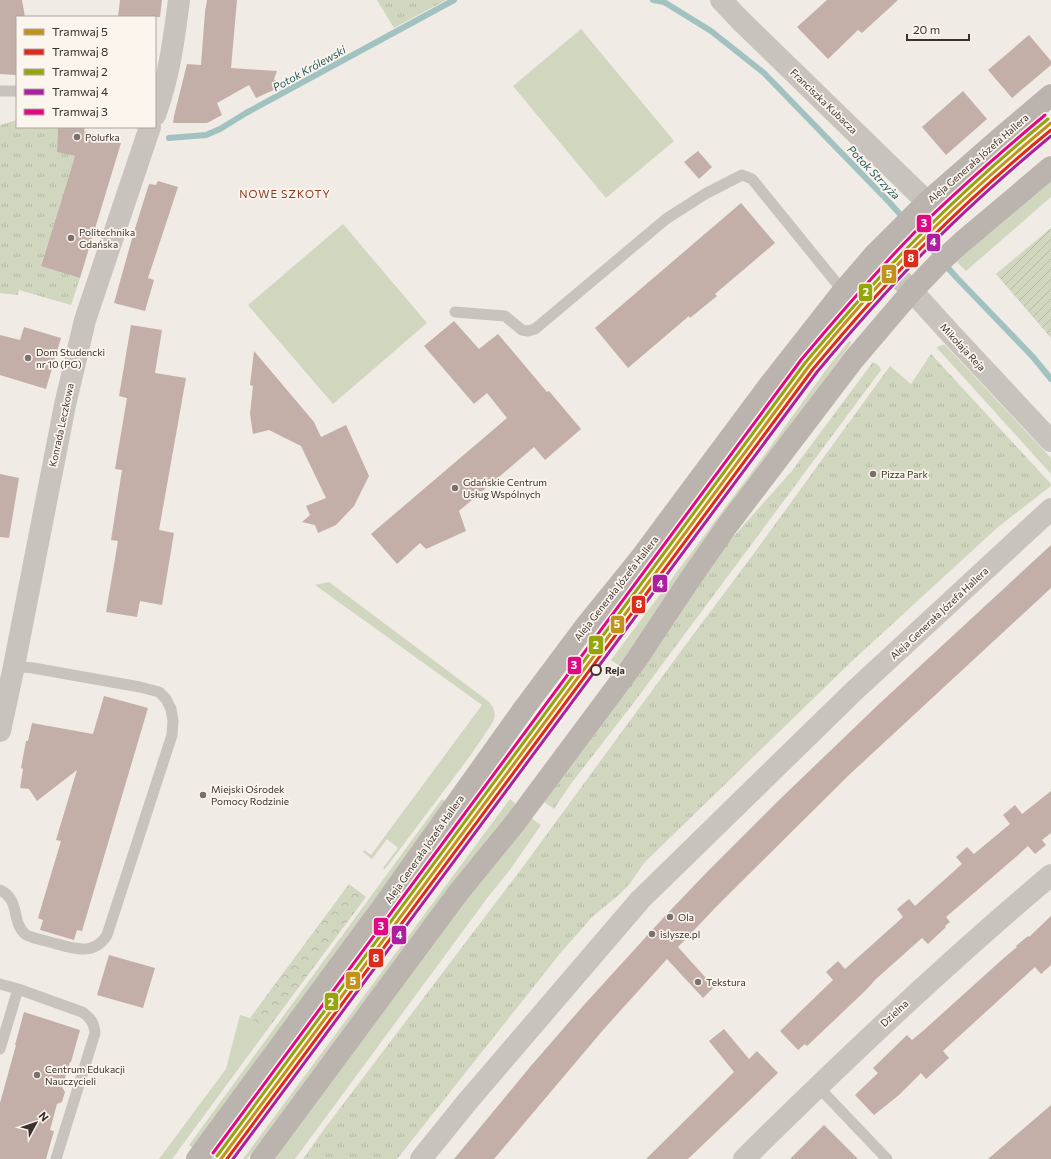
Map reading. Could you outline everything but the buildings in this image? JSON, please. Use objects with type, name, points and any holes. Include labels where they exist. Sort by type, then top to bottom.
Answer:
[{"type":"main road","name":"Aleja Generała Józefa Hallera","points":[[197,1159],[381,909],[539,688],[584,628],[639,560],[765,390],[843,291],[875,254],[927,202],[1051,95]]},
{"type":"main road","points":[[261,1159],[458,893],[515,823],[637,659],[727,526],[854,359],[912,291],[939,263],[1051,167]]},
{"type":"street","points":[[156,108],[173,47],[179,0]]},
{"type":"street","name":"Franciszka Kubacza","points":[[721,0],[927,202]]},
{"type":"street","name":"Konrada Leczkowa","points":[[0,731],[63,412],[85,320],[150,128]]},
{"type":"street","name":"Mikołaja Reja","points":[[875,254],[912,291],[1051,441]]},
{"type":"street","name":"Aleja Generała Józefa Hallera","points":[[421,1159],[467,1102],[640,900],[854,692],[1051,509]]},
{"type":"street","name":"Dzielna","points":[[744,1159],[902,1006],[1000,918],[1051,875]]},
{"type":"lane","points":[[0,91],[16,91]]},
{"type":"lane","points":[[456,312],[505,316],[522,330],[528,331],[535,329],[666,220],[705,194],[742,175],[752,179],[843,291]]},
{"type":"lane","points":[[0,890],[4,892],[11,900],[16,909],[20,928],[26,936],[81,950],[92,948],[104,939],[109,928],[172,735],[173,721],[171,709],[166,699],[159,692],[140,687],[14,666]]},
{"type":"lane","points":[[0,984],[18,988],[82,1012],[89,1017],[94,1025],[95,1033],[56,1159]]},
{"type":"lane","points":[[0,1049],[18,988]]},
{"type":"lane","points":[[826,1095],[887,1159]]},
{"type":"green space","points":[[377,0],[446,0],[394,28]]},
{"type":"green space","points":[[581,29],[674,141],[606,198],[513,86]]},
{"type":"green space","points":[[16,120],[16,128],[58,128],[57,151],[75,156],[41,265],[80,278],[71,305],[19,290],[18,295],[0,293],[0,125]]},
{"type":"green space","points":[[1051,180],[1051,197],[966,271],[957,262],[970,249]]},
{"type":"green space","points":[[343,224],[427,323],[333,404],[248,305]]},
{"type":"green space","points":[[1051,228],[1051,338],[996,274]]},
{"type":"green space","points":[[871,277],[879,279],[849,311],[843,306],[867,278]]},
{"type":"green space","points":[[828,322],[835,327],[743,446],[594,647],[587,642]]},
{"type":"green space","points":[[850,340],[850,345],[724,514],[640,639],[618,665],[611,660],[760,461],[831,363]]},
{"type":"green space","points":[[945,345],[1051,458],[1051,474],[937,348]]},
{"type":"green space","points":[[931,354],[1051,484],[1051,486],[998,527],[851,662],[644,863],[631,882],[620,894],[592,917],[558,956],[397,1159],[303,1159],[525,864],[890,366],[911,384]]},
{"type":"green space","points":[[873,362],[879,366],[881,370],[632,705],[570,785],[554,809],[543,801],[726,545],[791,472]]},
{"type":"green space","points":[[329,582],[488,701],[494,711],[493,722],[470,756],[385,869],[383,868],[398,848],[387,839],[372,859],[363,852],[364,850],[371,855],[482,705],[315,585]]},
{"type":"green space","points":[[483,779],[492,786],[216,1159],[209,1159],[431,858]]},
{"type":"green space","points":[[442,799],[445,801],[433,819],[193,1148],[189,1145]]},
{"type":"green space","points":[[510,799],[517,805],[453,882],[247,1159],[243,1159]]},
{"type":"green space","points":[[531,818],[541,825],[509,871],[488,897],[295,1159],[274,1159],[463,902]]},
{"type":"green space","points":[[349,884],[366,897],[267,1030],[250,1018]]},
{"type":"green space","points":[[240,1015],[250,1018],[267,1030],[172,1159],[159,1159],[226,1069]]},
{"type":"waterway","name":"Potok Królewski","points":[[169,138],[206,135],[220,129],[246,113],[454,0]]},
{"type":"waterway","name":"Potok Królewski","points":[[653,0],[664,2]]},
{"type":"waterway","name":"Potok Strzyża","points":[[663,0],[711,31],[764,73],[890,203],[957,278],[1033,357],[1051,379]]},
{"type":"tram line","name":"3","points":[[213,1153],[801,360],[857,295],[914,233],[978,172],[1045,115]]},
{"type":"tram line","name":"2","points":[[217,1156],[805,363],[861,298],[919,236],[982,176],[1048,119]]},
{"type":"tram line","name":"5","points":[[221,1159],[809,366],[864,301],[908,254],[969,194],[1051,123]]},
{"type":"tram line","name":"8","points":[[227,1159],[813,369],[868,305],[925,244],[955,214],[1018,157],[1051,130]]},
{"type":"tram line","name":"4","points":[[233,1159],[817,372],[871,309],[928,248],[988,190],[1051,136]]},
{"type":"place","name":"Polufka","points":[[77,137]]},
{"type":"place","name":"Politechnika Gdańska","points":[[71,238]]},
{"type":"place","name":"Dom Studencki nr 10 (PG)","points":[[28,358]]},
{"type":"place","name":"Pizza Park","points":[[873,474]]},
{"type":"place","name":"Gdańskie Centrum Usług Wspólnych","points":[[455,488]]},
{"type":"place","name":"Reja","points":[[596,670]]},
{"type":"place","name":"Miejski Ośrodek Pomocy Rodzinie","points":[[203,795]]},
{"type":"place","name":"Ola","points":[[670,917]]},
{"type":"place","name":"islysze.pl","points":[[652,934]]},
{"type":"place","name":"Tekstura","points":[[698,982]]},
{"type":"place","name":"Centrum Edukacji Nauczycieli","points":[[37,1075]]},
{"type":"district","name":"NOWE SZKOTY","points":[[285,193]]}]
